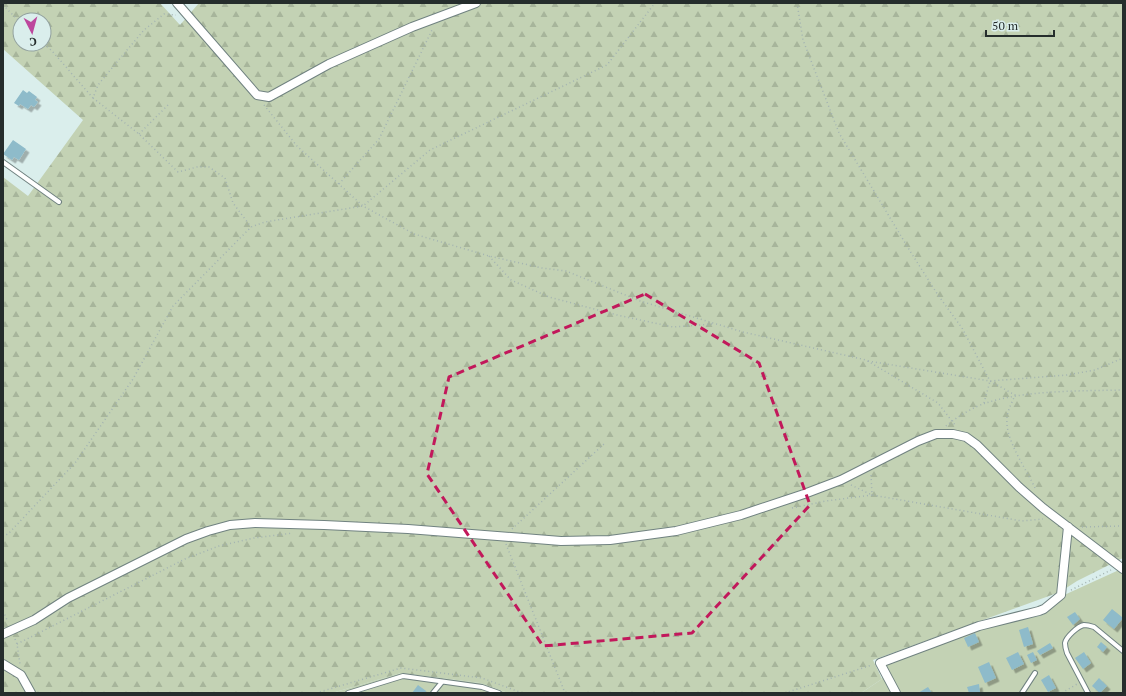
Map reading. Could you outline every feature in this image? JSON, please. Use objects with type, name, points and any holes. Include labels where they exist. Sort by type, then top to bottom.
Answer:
[{"type":"street","points":[[177,3],[257,95],[269,97],[329,64],[412,27],[476,3]]},
{"type":"street","points":[[3,634],[34,620],[68,598],[186,539],[208,531],[230,526],[255,523],[324,524],[408,529],[504,540],[610,540],[676,531],[742,515],[841,480],[918,441],[936,434],[953,434],[966,437],[977,445],[1019,487],[1055,518],[1121,568]]},
{"type":"street","points":[[896,693],[880,663],[979,626],[1039,611],[1044,609],[1060,595],[1068,528]]},
{"type":"street","points":[[3,664],[21,675],[31,693]]},
{"type":"lane","points":[[3,162],[59,202]]},
{"type":"lane","points":[[1088,693],[1065,648],[1065,641],[1068,637],[1083,625],[1089,625],[1094,627],[1123,651]]},
{"type":"lane","points":[[1022,693],[1035,673]]},
{"type":"lane","points":[[348,693],[403,676],[482,687],[499,693]]},
{"type":"lane","points":[[433,693],[442,682]]},
{"type":"path","points":[[3,537],[9,533],[75,464],[133,379],[173,306],[251,227],[265,222],[363,206],[430,150],[607,65],[655,3]]},
{"type":"path","points":[[797,3],[803,40],[839,133],[910,251],[938,295],[962,328],[990,381],[1015,396]]},
{"type":"path","points":[[3,6],[12,14]]},
{"type":"path","points":[[93,98],[98,85],[144,30],[164,14],[188,16]]},
{"type":"path","points":[[339,184],[378,139],[438,18]]},
{"type":"path","points":[[52,51],[93,98],[139,134],[178,172],[197,167],[209,167],[225,178],[233,203],[251,227]]},
{"type":"path","points":[[257,95],[297,146],[363,206],[414,234],[489,256],[542,268],[566,271],[640,301],[743,332],[866,360],[990,381],[1067,375],[1095,370],[1123,358]]},
{"type":"path","points":[[139,134],[168,105]]},
{"type":"path","points":[[489,256],[511,280],[549,297],[616,315],[673,327],[715,324]]},
{"type":"path","points":[[866,360],[938,403],[956,426]]},
{"type":"path","points":[[984,403],[990,381]]},
{"type":"path","points":[[952,421],[984,403],[1015,396],[1123,390]]},
{"type":"path","points":[[1015,396],[1007,417],[1006,425],[1009,436],[1032,480],[1037,494]]},
{"type":"path","points":[[565,693],[504,540],[604,444]]},
{"type":"path","points":[[841,480],[872,495],[1022,521],[1055,518]]},
{"type":"path","points":[[1068,528],[1123,526]]},
{"type":"path","points":[[21,675],[17,644],[184,559],[219,546],[254,538],[297,533]]},
{"type":"path","points":[[1060,595],[1121,568]]},
{"type":"path","points":[[3,611],[11,630]]},
{"type":"path","points":[[785,693],[880,663]]},
{"type":"path","points":[[1062,693],[1082,681]]},
{"type":"highlighted area","points":[[645,294],[759,363],[810,505],[692,633],[543,646],[427,474],[449,377]]},
{"type":"green space","points":[[3,3],[160,3],[180,25],[199,3],[1123,3],[1123,558],[1077,581],[1060,592],[873,660],[882,679],[861,693],[508,693],[480,683],[401,673],[332,693],[3,693],[3,177],[28,196],[83,120],[3,49]]},
{"type":"green space","points":[[1119,570],[1123,573],[1123,693],[861,693],[882,679],[886,665],[978,629],[1043,615],[1062,596]]},
{"type":"green space","points":[[401,673],[480,683],[508,693],[332,693]]},
{"type":"building","points":[[23,90],[27,93],[29,91],[37,97],[35,100],[38,102],[34,107],[31,105],[28,109],[20,104],[19,106],[14,103]]},
{"type":"building","points":[[13,140],[26,149],[19,160],[14,157],[12,160],[3,154]]},
{"type":"building","points":[[1112,609],[1123,618],[1114,629],[1103,620]]},
{"type":"building","points":[[1075,612],[1080,619],[1073,625],[1067,617]]},
{"type":"building","points":[[1028,627],[1033,644],[1024,647],[1019,630]]},
{"type":"building","points":[[975,633],[979,642],[968,647],[964,638]]},
{"type":"building","points":[[1101,642],[1107,647],[1103,652],[1097,647]]},
{"type":"building","points":[[1050,643],[1053,648],[1040,655],[1037,651]]},
{"type":"building","points":[[1018,652],[1024,664],[1012,670],[1006,658]]},
{"type":"building","points":[[1033,652],[1037,660],[1031,663],[1027,655]]},
{"type":"building","points":[[1084,652],[1091,663],[1083,669],[1075,658]]},
{"type":"building","points":[[989,662],[996,678],[985,683],[978,667]]},
{"type":"building","points":[[1049,675],[1056,688],[1048,692],[1041,680]]},
{"type":"building","points":[[1099,678],[1107,686],[1100,693],[1092,686]]},
{"type":"building","points":[[979,684],[980,692],[969,693],[967,687]]},
{"type":"building","points":[[418,685],[426,691],[425,693],[412,693]]},
{"type":"building","points":[[928,687],[932,693],[918,693]]}]
